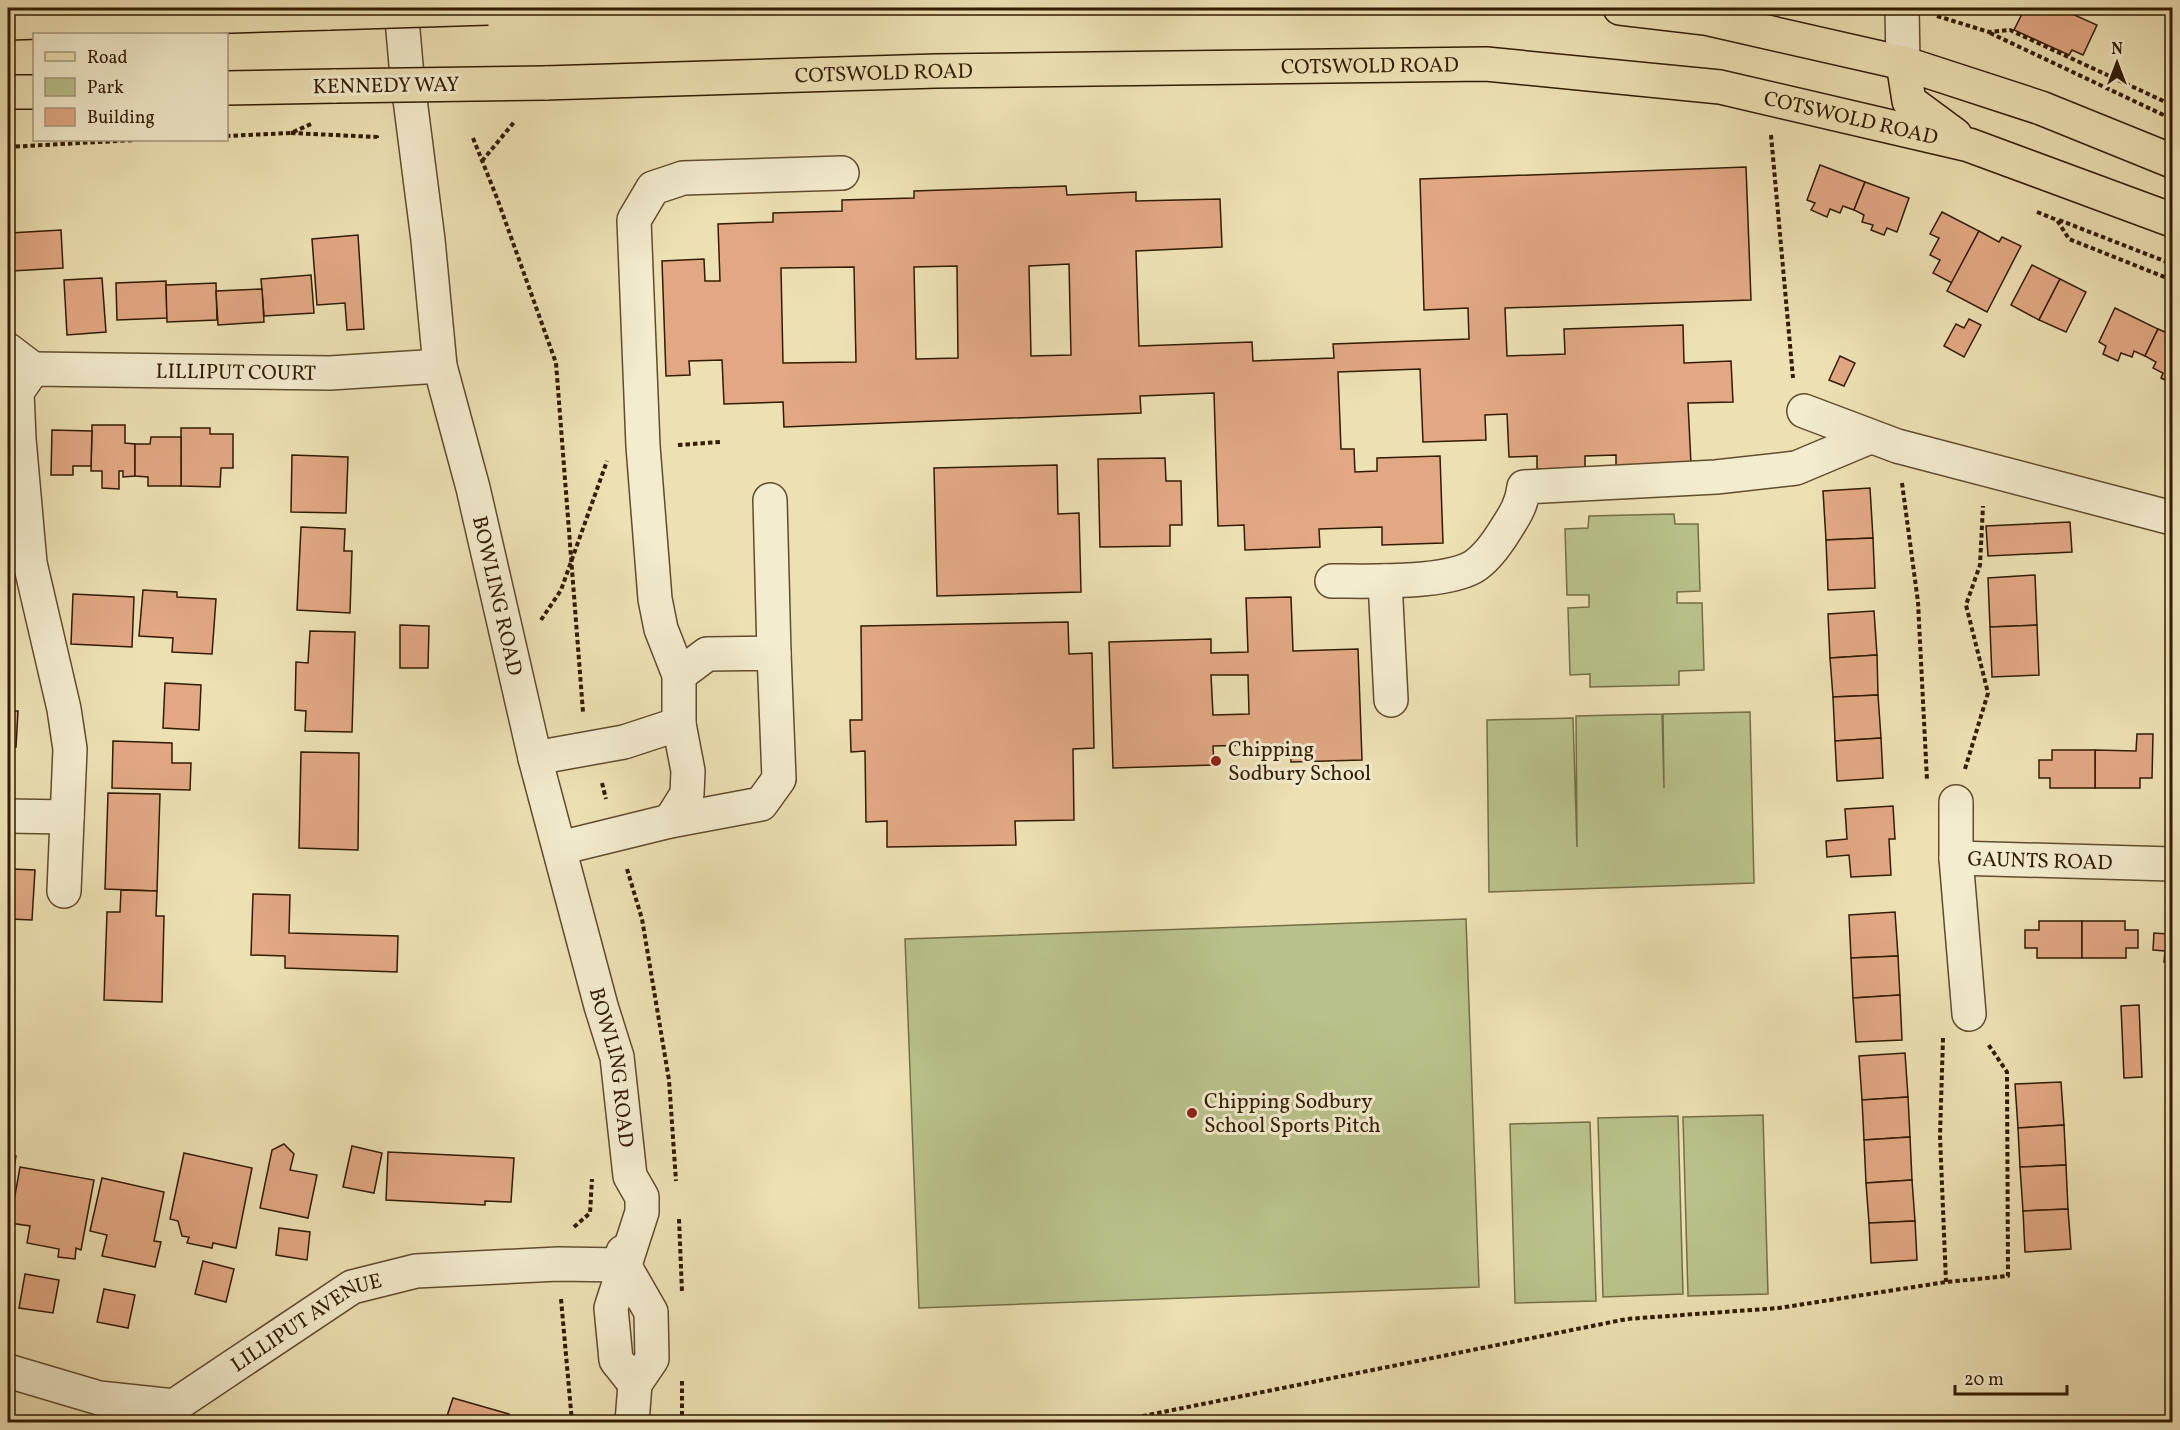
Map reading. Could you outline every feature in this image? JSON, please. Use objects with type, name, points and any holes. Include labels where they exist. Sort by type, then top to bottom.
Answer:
[{"type":"main road","points":[[8,23],[488,8]]},
{"type":"main road","points":[[1620,8],[1705,18],[1903,63],[2041,108],[2172,160]]},
{"type":"main road","points":[[1903,63],[1909,101],[1969,145]]},
{"type":"main road","name":"COTSWOLD ROAD","points":[[545,82],[936,71],[1486,64],[1720,87],[1969,145],[2172,220]]},
{"type":"main road","name":"KENNEDY WAY","points":[[228,88],[545,82]]},
{"type":"main road","points":[[8,92],[33,92]]},
{"type":"street","name":"BOWLING ROAD","points":[[401,8],[440,366],[472,488],[535,758],[616,1056],[630,1176],[619,1193],[624,1265],[611,1308],[616,1360],[635,1384],[632,1422]]},
{"type":"street","points":[[1903,63],[1917,11]]},
{"type":"street","points":[[670,820],[687,794],[688,771],[679,724],[679,675],[661,629],[655,599],[643,446],[634,220],[653,188],[683,178],[842,173]]},
{"type":"street","name":"LILLIPUT COURT","points":[[64,891],[70,749],[64,709],[30,563],[19,439],[17,392],[20,359],[330,373],[440,366]]},
{"type":"street","points":[[1804,411],[1883,442],[2172,518]]},
{"type":"street","points":[[1332,581],[1415,580],[1445,575],[1474,566],[1502,536],[1522,502],[1524,487],[1716,477],[1796,468],[1883,442]]},
{"type":"street","points":[[560,848],[670,820],[760,804],[779,779],[770,500]]},
{"type":"street","points":[[1385,581],[1391,700]]},
{"type":"street","points":[[679,675],[707,654],[774,653]]},
{"type":"street","points":[[535,758],[624,742],[679,724]]},
{"type":"street","points":[[1956,802],[1956,858]]},
{"type":"street","points":[[8,816],[67,817]]},
{"type":"street","name":"GAUNTS ROAD","points":[[1969,1014],[1956,858],[2172,864]]},
{"type":"street","name":"LILLIPUT AVENUE","points":[[8,1371],[99,1398],[172,1414],[352,1287],[416,1271],[558,1264],[624,1265]]},
{"type":"path","points":[[1917,11],[1989,32],[2172,119]]},
{"type":"path","points":[[1989,32],[2010,30],[2172,105]]},
{"type":"path","points":[[482,161],[516,119]]},
{"type":"path","points":[[228,136],[291,133],[318,121]]},
{"type":"path","points":[[1770,129],[1794,394],[1804,411]]},
{"type":"path","points":[[8,147],[117,141]]},
{"type":"path","points":[[2035,211],[2172,264]]},
{"type":"path","points":[[2057,220],[2069,239],[2172,280]]},
{"type":"path","points":[[508,641],[532,634],[561,590],[611,449],[720,442]]},
{"type":"path","points":[[1883,442],[1918,602],[1926,779],[1956,802],[1988,693],[1966,605],[1980,565],[1984,515],[1978,467]]},
{"type":"path","points":[[1113,1422],[1627,1319],[1779,1308],[1946,1282],[2008,1276],[2007,1072],[1969,1014],[1943,1036],[1941,1136],[1946,1282]]},
{"type":"path","points":[[572,1422],[558,1264],[564,1236],[590,1213],[592,1171]]},
{"type":"green space","points":[[1674,514],[1675,524],[1698,524],[1700,591],[1677,592],[1677,603],[1702,603],[1704,670],[1679,671],[1679,685],[1590,687],[1590,674],[1570,675],[1568,608],[1589,607],[1589,595],[1567,595],[1565,529],[1588,528],[1589,516]]},
{"type":"green space","points":[[1750,712],[1754,883],[1489,892],[1487,720],[1573,718],[1577,847],[1576,716],[1662,714],[1664,788],[1663,714]]},
{"type":"green space","name":"Chipping Sodbury School Sports Pitch","points":[[1466,919],[1479,1287],[919,1308],[905,939]]},
{"type":"green space","points":[[1763,1115],[1768,1294],[1688,1296],[1683,1117]]},
{"type":"green space","points":[[1678,1116],[1683,1294],[1603,1297],[1598,1118]]},
{"type":"green space","points":[[1590,1122],[1596,1301],[1515,1303],[1510,1124]]},
{"type":"building","points":[[2025,8],[2059,8],[2097,25],[2083,55],[2072,50],[2069,55],[2014,30]]},
{"type":"building","points":[[1820,165],[1865,182],[1854,210],[1843,206],[1840,213],[1830,209],[1827,217],[1811,210],[1815,203],[1807,200]]},
{"type":"building","points":[[1746,167],[1751,300],[1505,308],[1507,356],[1565,354],[1564,329],[1683,325],[1684,363],[1731,361],[1733,402],[1688,403],[1691,464],[1616,466],[1616,455],[1585,456],[1585,468],[1537,469],[1537,456],[1509,457],[1507,414],[1485,415],[1486,440],[1423,442],[1420,369],[1338,372],[1341,449],[1354,449],[1355,472],[1377,471],[1377,458],[1440,456],[1443,543],[1382,545],[1382,527],[1319,529],[1320,547],[1245,550],[1244,525],[1218,526],[1214,393],[1140,396],[1141,413],[784,427],[783,402],[724,404],[722,360],[689,361],[690,375],[666,376],[662,261],[704,259],[705,281],[720,281],[718,224],[773,222],[773,213],[842,211],[842,200],[914,198],[914,191],[1066,186],[1067,195],[1136,192],[1136,201],[1220,199],[1222,247],[1136,251],[1139,346],[1252,342],[1253,361],[1334,358],[1333,344],[1469,339],[1468,308],[1424,310],[1420,179]],"holes":[[[1069,264],[1071,355],[1031,356],[1029,266]],[[957,266],[958,358],[916,359],[914,267]],[[854,267],[856,362],[783,363],[781,268]]]},
{"type":"building","points":[[1865,182],[1909,198],[1897,232],[1887,228],[1884,235],[1871,230],[1873,225],[1862,222],[1864,215],[1854,210]]},
{"type":"building","points":[[1942,212],[1979,231],[1952,283],[1933,273],[1940,260],[1930,255],[1939,238],[1930,234]]},
{"type":"building","points":[[61,230],[63,268],[12,271],[10,233]]},
{"type":"building","points":[[1979,231],[1999,242],[2002,237],[2021,246],[1987,312],[1947,291]]},
{"type":"building","points":[[358,235],[364,329],[347,330],[345,303],[317,305],[312,239]]},
{"type":"building","points":[[8,243],[11,243],[13,282],[8,282]]},
{"type":"building","points":[[2032,265],[2060,279],[2039,320],[2011,305]]},
{"type":"building","points":[[311,275],[314,313],[264,316],[261,279]]},
{"type":"building","points":[[102,278],[106,332],[67,335],[64,280]]},
{"type":"building","points":[[2060,279],[2086,292],[2066,332],[2039,320]]},
{"type":"building","points":[[166,281],[167,318],[117,320],[116,283]]},
{"type":"building","points":[[216,283],[217,320],[167,322],[166,285]]},
{"type":"building","points":[[262,289],[264,322],[218,325],[216,291]]},
{"type":"building","points":[[2115,308],[2158,329],[2145,356],[2134,351],[2132,357],[2121,353],[2118,361],[2103,354],[2106,346],[2099,342]]},
{"type":"building","points":[[1969,319],[1981,325],[1964,357],[1944,346],[1956,324],[1964,328]]},
{"type":"building","points":[[2158,329],[2172,335],[2172,383],[2161,378],[2163,373],[2153,368],[2156,362],[2145,356]]},
{"type":"building","points":[[1840,356],[1855,363],[1844,386],[1829,380]]},
{"type":"building","points":[[92,425],[125,425],[125,443],[135,444],[135,476],[123,477],[123,471],[119,471],[119,489],[102,488],[102,471],[91,471]]},
{"type":"building","points":[[181,428],[210,428],[210,434],[233,434],[233,468],[221,468],[220,487],[181,486]]},
{"type":"building","points":[[52,430],[92,431],[91,466],[73,466],[73,475],[51,475]]},
{"type":"building","points":[[151,437],[181,437],[181,486],[148,486],[148,477],[135,476],[135,444],[150,444]]},
{"type":"building","points":[[292,455],[348,457],[346,513],[291,512]]},
{"type":"building","points":[[1165,458],[1166,481],[1181,481],[1182,525],[1170,525],[1170,546],[1100,547],[1098,459]]},
{"type":"building","points":[[1057,465],[1058,514],[1079,513],[1081,592],[937,596],[934,468]]},
{"type":"building","points":[[1870,488],[1873,538],[1826,540],[1823,491]]},
{"type":"building","points":[[2070,522],[2072,552],[1988,556],[1986,526]]},
{"type":"building","points":[[301,527],[345,529],[344,551],[352,551],[350,613],[297,610]]},
{"type":"building","points":[[1873,538],[1875,588],[1828,590],[1826,540]]},
{"type":"building","points":[[2035,575],[2037,625],[1990,627],[1988,578]]},
{"type":"building","points":[[143,590],[177,592],[177,597],[216,599],[212,654],[172,652],[173,638],[139,636]]},
{"type":"building","points":[[73,594],[134,597],[132,647],[71,644]]},
{"type":"building","points":[[1291,597],[1293,651],[1358,649],[1362,760],[1291,762],[1290,744],[1213,746],[1214,765],[1113,768],[1109,642],[1211,639],[1211,653],[1248,652],[1246,598]],"holes":[[[1211,675],[1248,675],[1249,714],[1213,715]]]},
{"type":"building","points":[[1874,611],[1877,655],[1830,658],[1828,614]]},
{"type":"building","points":[[1068,622],[1069,654],[1092,653],[1094,748],[1073,749],[1074,820],[1015,821],[1016,845],[887,847],[887,821],[866,822],[865,751],[851,752],[850,720],[862,720],[861,626]]},
{"type":"building","points":[[400,625],[429,626],[428,668],[400,668]]},
{"type":"building","points":[[2037,625],[2039,675],[1992,677],[1990,627]]},
{"type":"building","points":[[310,631],[355,632],[352,732],[305,731],[306,711],[295,710],[296,662],[308,663]]},
{"type":"building","points":[[1877,655],[1878,695],[1833,697],[1830,658]]},
{"type":"building","points":[[165,683],[201,685],[199,730],[163,728]]},
{"type":"building","points":[[1878,695],[1881,738],[1835,741],[1833,697]]},
{"type":"building","points":[[8,711],[18,711],[16,747],[8,746]]},
{"type":"building","points":[[2137,734],[2153,734],[2152,778],[2140,778],[2140,788],[2095,788],[2095,750],[2136,751]]},
{"type":"building","points":[[1881,738],[1883,778],[1837,781],[1835,741]]},
{"type":"building","points":[[113,741],[172,743],[172,763],[191,763],[190,790],[112,788]]},
{"type":"building","points":[[2052,750],[2095,750],[2095,788],[2050,788],[2050,778],[2039,778],[2039,760],[2052,760]]},
{"type":"building","points":[[301,752],[359,753],[358,850],[299,848]]},
{"type":"building","points":[[2172,761],[2172,779],[2169,778]]},
{"type":"building","points":[[108,793],[160,794],[157,891],[105,889]]},
{"type":"building","points":[[1893,806],[1895,839],[1889,839],[1891,875],[1851,877],[1849,855],[1827,857],[1826,841],[1847,839],[1845,809]]},
{"type":"building","points":[[8,869],[12,869],[10,934],[8,934]]},
{"type":"building","points":[[12,869],[35,870],[32,920],[10,919]]},
{"type":"building","points":[[121,890],[157,891],[156,916],[164,916],[162,1002],[104,1000],[107,912],[120,912]]},
{"type":"building","points":[[253,894],[290,895],[289,933],[398,936],[397,972],[285,968],[285,956],[251,955]]},
{"type":"building","points":[[1895,912],[1898,956],[1851,958],[1849,915]]},
{"type":"building","points":[[2039,921],[2082,921],[2082,958],[2037,958],[2037,948],[2025,948],[2025,930],[2039,930]]},
{"type":"building","points":[[2082,921],[2125,921],[2125,930],[2138,930],[2138,948],[2126,948],[2126,958],[2082,958]]},
{"type":"building","points":[[2168,924],[2172,924],[2172,962],[2164,962],[2165,951],[2153,950],[2154,933],[2168,934]]},
{"type":"building","points":[[1898,956],[1900,995],[1853,998],[1851,958]]},
{"type":"building","points":[[1900,995],[1902,1040],[1856,1042],[1853,998]]},
{"type":"building","points":[[2139,1005],[2142,1077],[2124,1078],[2121,1006]]},
{"type":"building","points":[[1905,1053],[1908,1097],[1862,1100],[1859,1056]]},
{"type":"building","points":[[2061,1082],[2064,1125],[2018,1128],[2015,1084]]},
{"type":"building","points":[[1908,1097],[1910,1137],[1864,1140],[1862,1100]]},
{"type":"building","points":[[2064,1125],[2066,1165],[2020,1167],[2018,1128]]},
{"type":"building","points":[[1910,1137],[1912,1180],[1866,1183],[1864,1140]]},
{"type":"building","points":[[284,1144],[294,1154],[290,1170],[317,1175],[308,1218],[260,1208],[272,1150]]},
{"type":"building","points":[[352,1146],[382,1153],[374,1193],[343,1187]]},
{"type":"building","points":[[388,1152],[514,1158],[511,1202],[485,1201],[485,1205],[386,1200]]},
{"type":"building","points":[[184,1153],[252,1168],[236,1248],[213,1243],[212,1248],[187,1243],[189,1237],[182,1236],[178,1221],[170,1219]]},
{"type":"building","points":[[8,1154],[16,1156],[8,1200]]},
{"type":"building","points":[[2066,1165],[2068,1209],[2023,1211],[2020,1167]]},
{"type":"building","points":[[20,1167],[94,1180],[81,1250],[76,1248],[75,1259],[58,1257],[59,1249],[27,1243],[30,1226],[10,1223]]},
{"type":"building","points":[[102,1178],[164,1192],[154,1241],[161,1242],[155,1267],[102,1256],[107,1235],[90,1231]]},
{"type":"building","points":[[1912,1180],[1915,1221],[1869,1223],[1866,1183]]},
{"type":"building","points":[[2068,1209],[2071,1249],[2025,1252],[2023,1211]]},
{"type":"building","points":[[1915,1221],[1917,1260],[1871,1263],[1869,1223]]},
{"type":"building","points":[[279,1228],[310,1232],[307,1260],[276,1255]]},
{"type":"building","points":[[203,1261],[234,1269],[226,1302],[195,1294]]},
{"type":"building","points":[[25,1274],[59,1280],[53,1313],[19,1308]]},
{"type":"building","points":[[104,1289],[135,1295],[128,1328],[97,1322]]},
{"type":"building","points":[[453,1398],[509,1414],[506,1422],[445,1422]]},
{"type":"place","name":"Chipping Sodbury School","points":[[1216,761]]},
{"type":"place","name":"Chipping Sodbury School Sports Pitch","points":[[1192,1113]]}]
